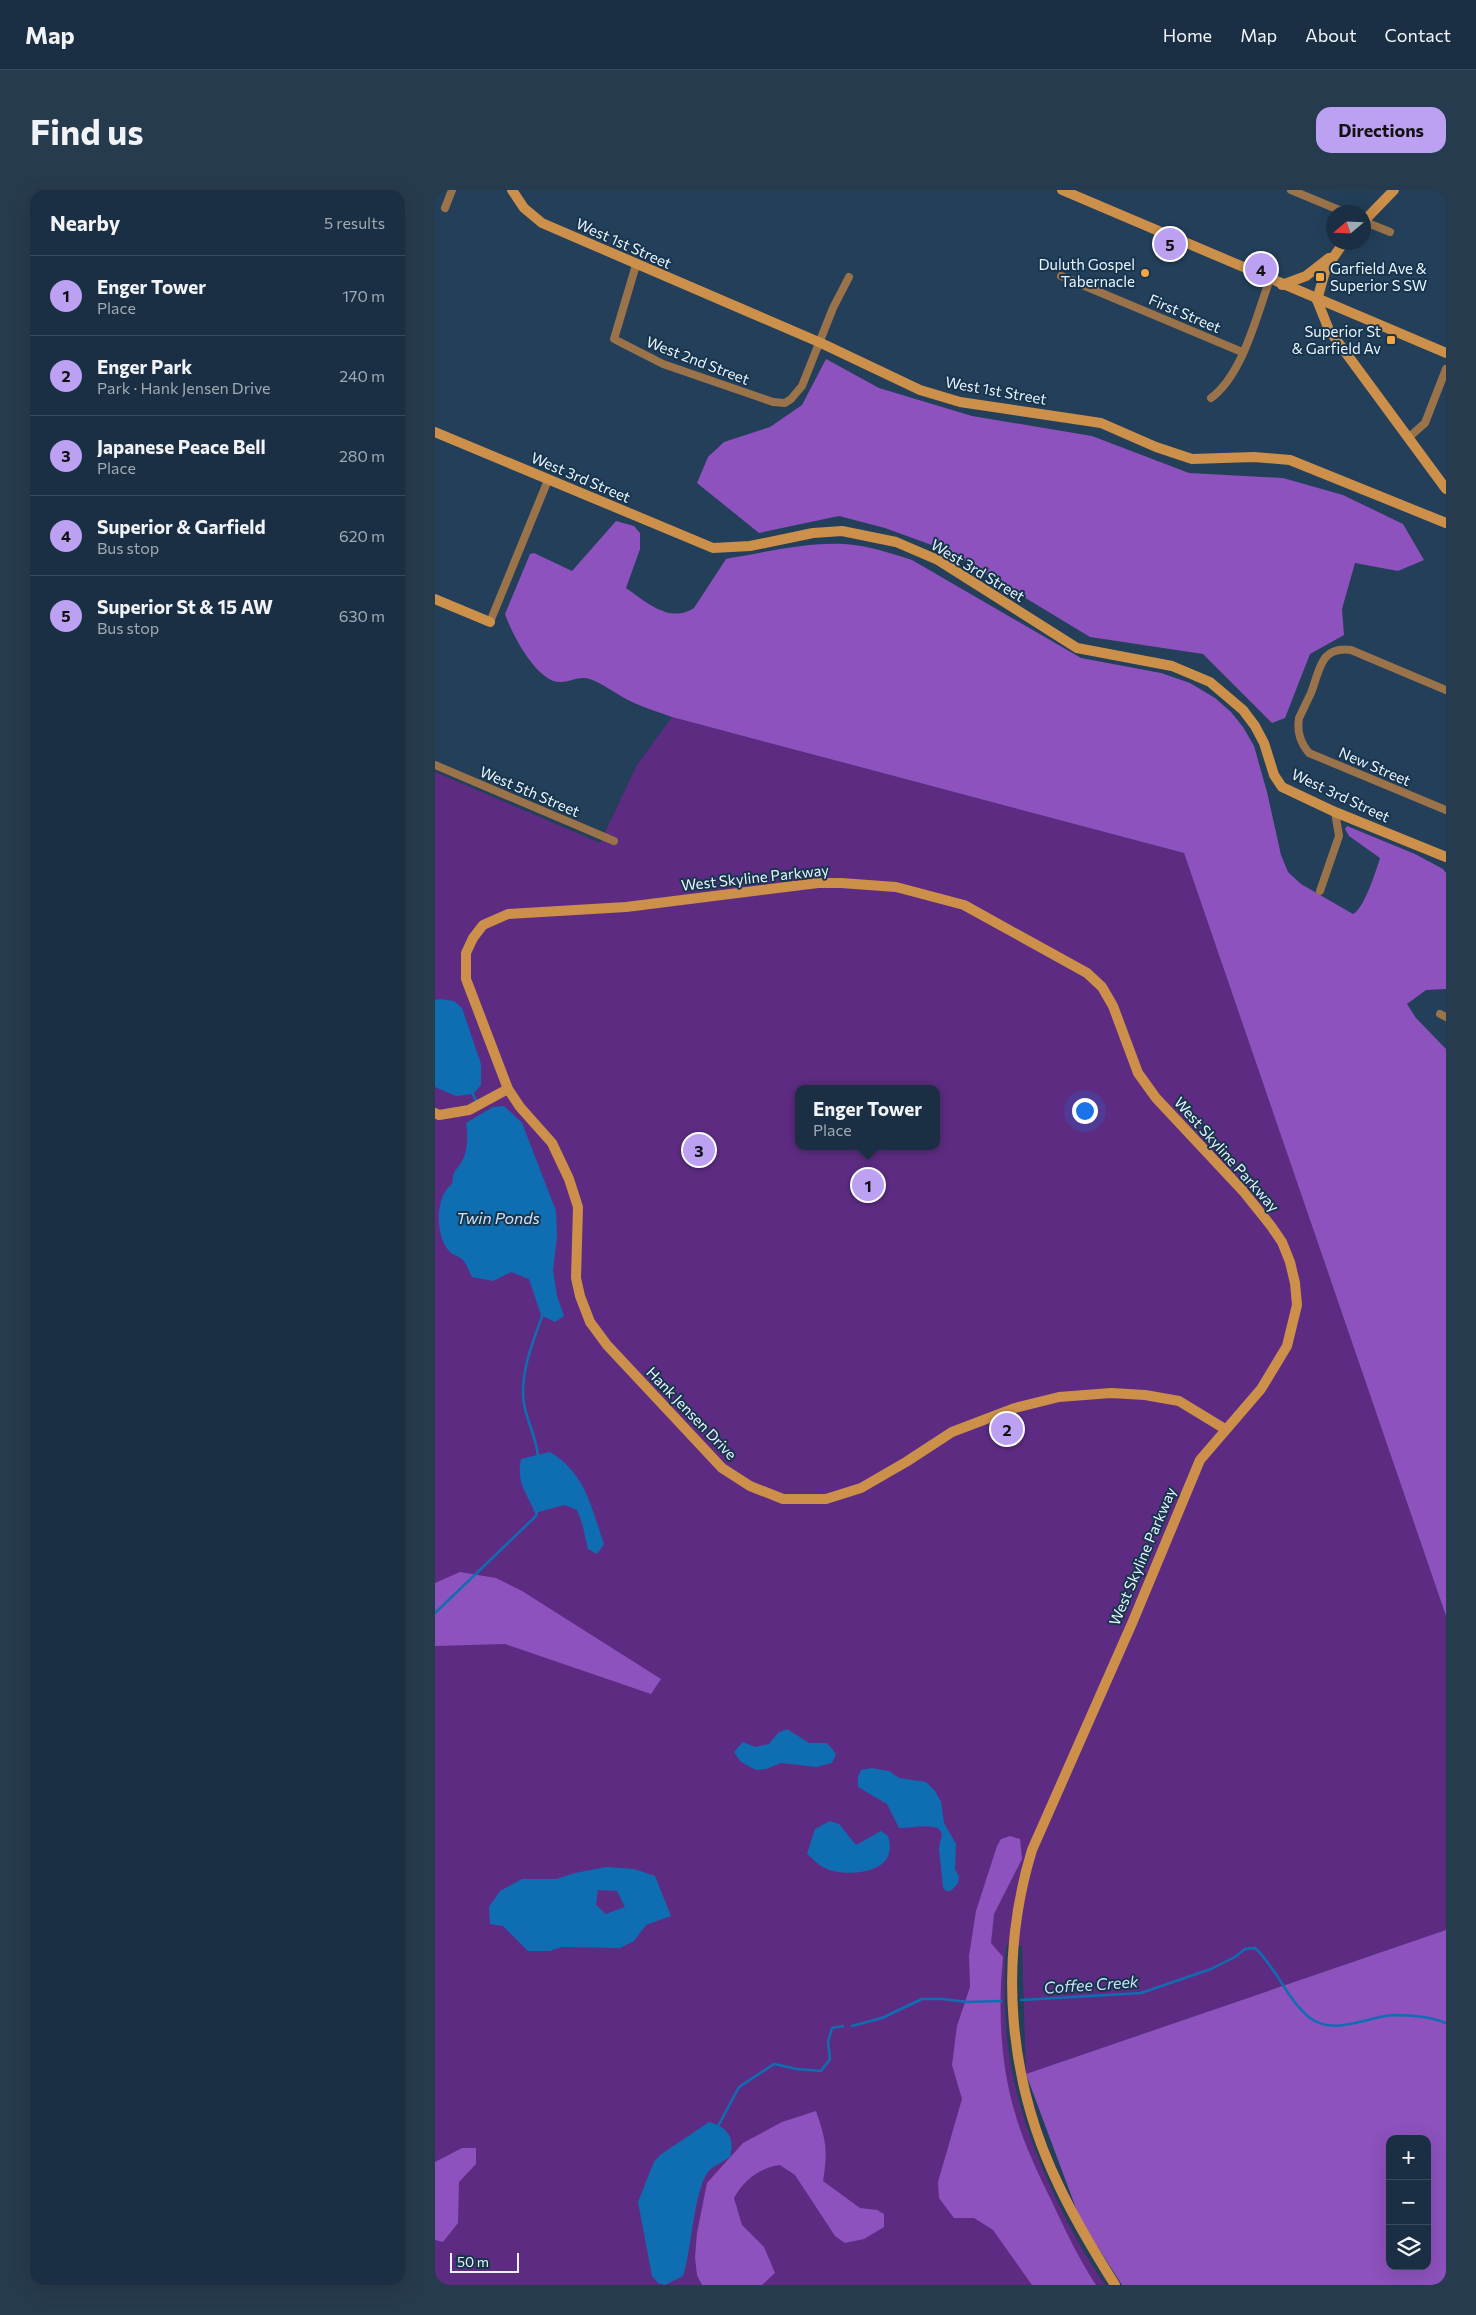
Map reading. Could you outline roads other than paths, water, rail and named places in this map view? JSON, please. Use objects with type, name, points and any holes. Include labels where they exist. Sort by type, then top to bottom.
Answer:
[{"type":"street","points":[[445,208],[452,190]]},
{"type":"street","name":"West 1st Street","points":[[512,190],[524,208],[542,223],[821,343],[904,383],[939,396],[960,402],[1101,423],[1156,447],[1193,459],[1254,457],[1290,460],[1446,523]]},
{"type":"street","points":[[1062,190],[1317,300],[1446,353]]},
{"type":"street","points":[[1291,190],[1327,205]]},
{"type":"street","points":[[1371,213],[1394,190]]},
{"type":"street","points":[[1371,224],[1390,232]]},
{"type":"street","points":[[1338,250],[1326,268],[1317,300],[1329,330],[1446,489]]},
{"type":"street","points":[[1282,285],[1306,276],[1334,255]]},
{"type":"street","name":"West 2nd Street","points":[[636,265],[614,339],[663,364],[773,402],[785,403],[800,391],[821,343]]},
{"type":"street","points":[[821,343],[833,308],[849,276]]},
{"type":"street","name":"First Street","points":[[1061,276],[1243,352]]},
{"type":"street","points":[[1211,398],[1227,384],[1243,352],[1270,279]]},
{"type":"street","points":[[1409,438],[1425,423],[1446,369]]},
{"type":"street","name":"West 3rd Street","points":[[435,432],[713,548],[750,546],[813,533],[842,531],[896,542],[938,560],[1077,648],[1172,666],[1210,682],[1243,710],[1255,726],[1274,775],[1282,787],[1335,812],[1446,857]]},
{"type":"street","points":[[435,599],[489,622],[548,480]]},
{"type":"street","name":"New Street","points":[[1446,690],[1351,650],[1342,649],[1333,652],[1321,662],[1299,718],[1300,739],[1309,753],[1446,810]]},
{"type":"street","name":"West 5th Street","points":[[435,765],[615,842]]},
{"type":"street","points":[[1320,891],[1339,836],[1335,812]]},
{"type":"street","name":"West Skyline Parkway","points":[[508,1089],[466,979],[466,954],[473,938],[483,925],[493,919],[521,912],[626,907],[818,884],[841,883],[896,887],[964,905],[1056,954],[1087,973],[1102,987],[1113,1006],[1138,1073],[1156,1098],[1243,1191],[1282,1242],[1290,1262],[1295,1283],[1297,1305],[1287,1346],[1261,1389],[1200,1460],[1133,1621],[1032,1850],[1019,1894],[1014,1929],[1012,1968],[1014,2033],[1027,2106],[1059,2187],[1115,2285]]},
{"type":"street","points":[[435,1113],[439,1115],[469,1110],[508,1089]]},
{"type":"street","name":"Hank Jensen Drive","points":[[508,1089],[552,1143],[569,1179],[578,1208],[576,1278],[579,1296],[590,1322],[607,1345],[722,1468],[750,1486],[783,1498],[827,1499],[861,1488],[907,1462],[952,1432],[1015,1408],[1059,1397],[1111,1393],[1145,1395],[1179,1401],[1225,1429]]},
{"type":"water","points":[[435,1000],[454,1001],[462,1008],[481,1064],[481,1085],[473,1094],[456,1096],[435,1087]]},
{"type":"water","name":"Twin Ponds","points":[[504,1106],[522,1123],[556,1211],[557,1237],[553,1270],[557,1296],[564,1316],[555,1322],[541,1315],[529,1279],[511,1272],[493,1281],[472,1277],[464,1262],[449,1251],[441,1235],[439,1216],[442,1197],[452,1184],[455,1172],[465,1155],[467,1142],[466,1123],[493,1107]]},
{"type":"water","points":[[550,1452],[572,1470],[586,1492],[604,1544],[597,1554],[588,1549],[577,1510],[564,1505],[535,1513],[521,1482],[521,1459]]},
{"type":"water","points":[[787,1729],[809,1743],[827,1743],[836,1754],[832,1763],[816,1767],[781,1763],[766,1769],[756,1770],[741,1762],[734,1752],[743,1742],[755,1747],[769,1744],[778,1733]]},
{"type":"water","points":[[871,1768],[889,1771],[899,1778],[926,1782],[935,1791],[941,1802],[944,1823],[956,1844],[955,1869],[959,1877],[958,1883],[951,1891],[946,1891],[943,1887],[939,1848],[942,1834],[938,1828],[933,1827],[899,1828],[887,1804],[858,1787],[858,1777],[861,1770]]},
{"type":"water","points":[[830,1821],[839,1824],[856,1845],[881,1831],[889,1838],[890,1848],[888,1856],[883,1863],[868,1871],[848,1873],[830,1870],[821,1866],[807,1854],[815,1829]]},
{"type":"water","points":[[606,1867],[634,1869],[655,1876],[671,1916],[646,1925],[634,1941],[620,1948],[562,1947],[550,1951],[528,1951],[503,1926],[490,1924],[489,1907],[500,1891],[522,1879],[556,1879]],"holes":[[[598,1890],[617,1891],[625,1907],[606,1914],[596,1905]]]},
{"type":"water","points":[[709,2122],[721,2127],[729,2134],[731,2139],[730,2157],[711,2169],[705,2176],[697,2202],[683,2276],[665,2285],[658,2283],[652,2276],[638,2202],[654,2162],[660,2155]]},
{"type":"waterway","points":[[472,1092],[477,1103]]},
{"type":"waterway","points":[[538,1456],[525,1410],[523,1382],[528,1358],[543,1314]]},
{"type":"waterway","points":[[435,1613],[536,1516],[537,1511]]},
{"type":"waterway","name":"Coffee Creek","points":[[1021,2000],[1141,1993],[1211,1969],[1235,1957],[1245,1949],[1255,1948],[1270,1965],[1302,2011],[1319,2023],[1329,2025],[1351,2024],[1393,2015],[1434,2019],[1446,2023]]},
{"type":"waterway","name":"Coffee Creek","points":[[852,2026],[882,2018],[922,1999],[967,2002],[1001,2001]]},
{"type":"waterway","name":"Coffee Creek","points":[[717,2128],[739,2087],[774,2064],[797,2069],[821,2071],[830,2059],[828,2042],[832,2028],[843,2026]]},
{"type":"place","name":"Superior St & 15 AW","points":[[1170,244]]},
{"type":"place","name":"Superior & Garfield","points":[[1261,269]]},
{"type":"place","name":"Duluth Gospel Tabernacle","points":[[1145,273]]},
{"type":"place","name":"Garfield Ave & Superior S SW","points":[[1320,277]]},
{"type":"place","name":"Superior St & Garfield Av","points":[[1391,340]]},
{"type":"place","name":"Japanese Peace Bell","points":[[699,1150]]},
{"type":"place","name":"Enger Tower","points":[[868,1185]]},
{"type":"place","name":"Enger Park","points":[[1007,1429]]}]
